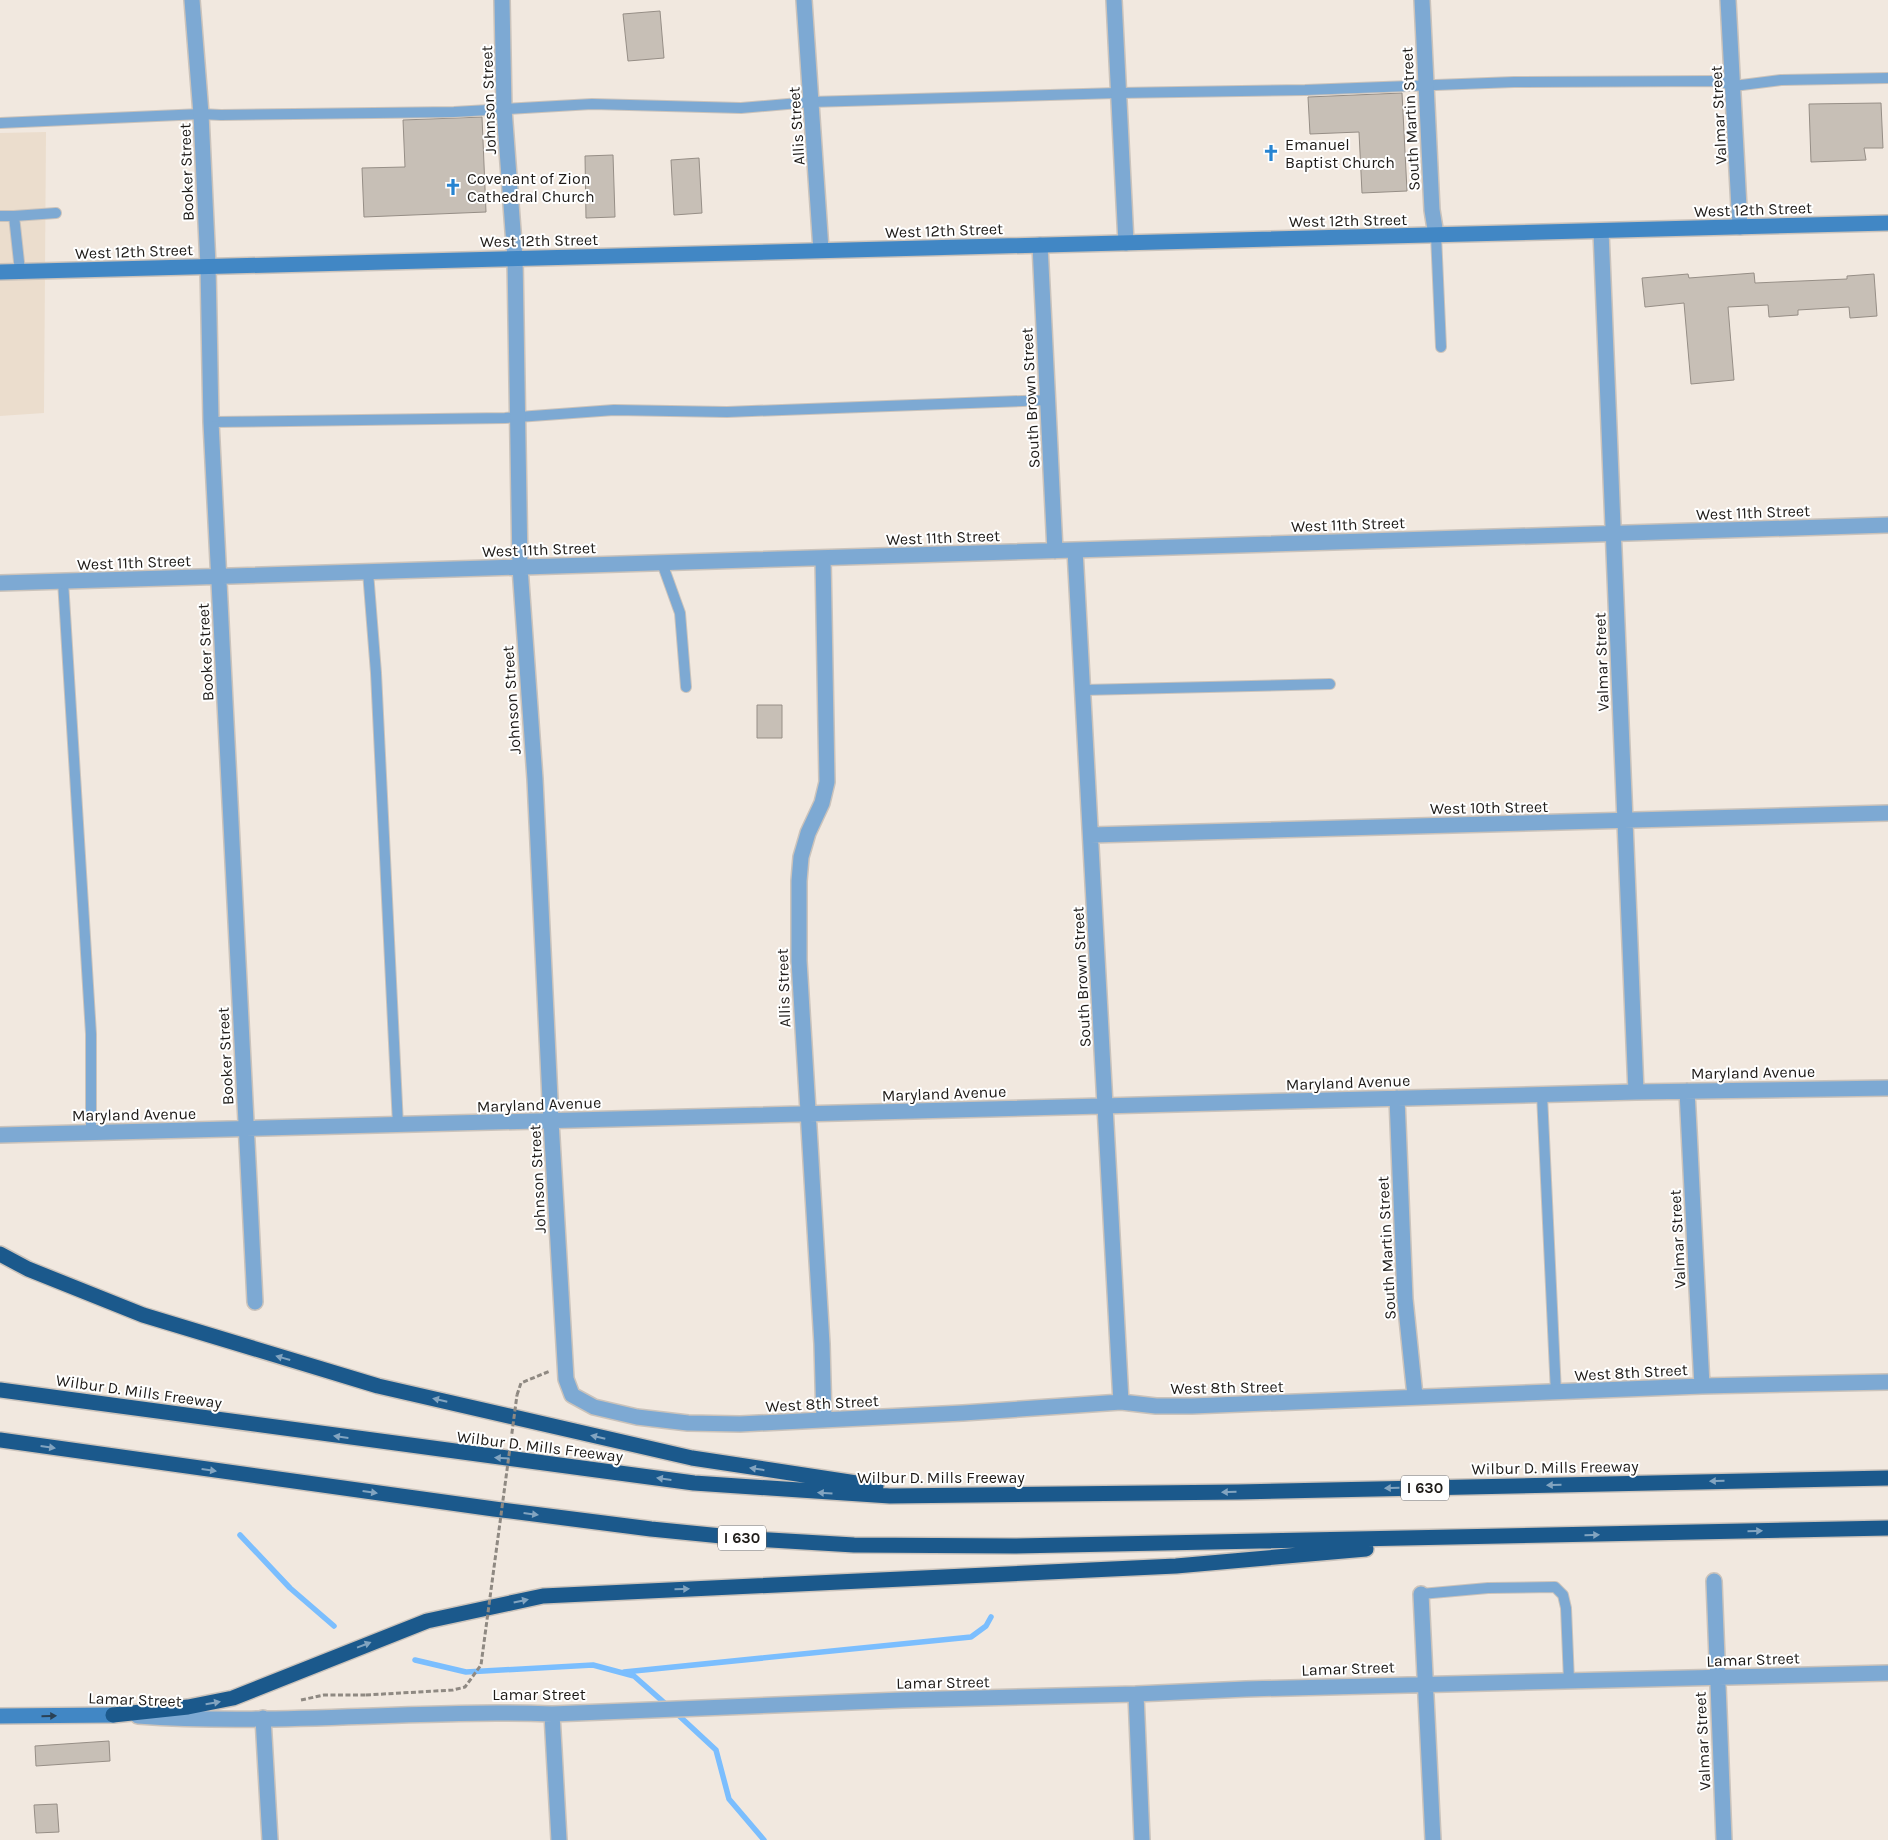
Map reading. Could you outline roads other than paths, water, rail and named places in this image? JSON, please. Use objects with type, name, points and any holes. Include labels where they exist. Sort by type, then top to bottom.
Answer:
[{"type":"highway","points":[[0,1254],[28,1270],[143,1315],[378,1386],[692,1458],[849,1483],[962,1496]]},
{"type":"highway","points":[[0,1265],[28,1270]]},
{"type":"highway","name":"Wilbur D. Mills Freeway","points":[[0,1390],[694,1483],[880,1496],[1888,1478]]},
{"type":"highway","name":"I 630","points":[[0,1440],[494,1510],[752,1539],[854,1545],[984,1546],[1888,1528]]},
{"type":"highway","points":[[1744,1481],[1888,1470]]},
{"type":"highway","points":[[112,1715],[188,1707],[233,1698],[427,1621],[543,1596],[1166,1566],[1491,1537]]},
{"type":"main road","name":"West 12th Street","points":[[0,272],[1888,224]]},
{"type":"main road","name":"Lamar Street","points":[[0,1716],[112,1715]]},
{"type":"street","name":"Booker Street","points":[[192,0],[201,114],[208,266],[211,422],[255,1302]]},
{"type":"street","name":"Johnson Street","points":[[502,0],[504,109],[515,258],[520,567],[536,788],[551,1121],[565,1363],[566,1378],[572,1395]]},
{"type":"street","name":"Allis Street","points":[[804,0],[821,250]]},
{"type":"street","points":[[1114,0],[1117,93],[1126,243]]},
{"type":"street","name":"South Martin Street","points":[[1422,0],[1432,210],[1436,235]]},
{"type":"street","name":"Valmar Street","points":[[1728,0],[1740,227]]},
{"type":"street","name":"Valmar Street","points":[[1601,231],[1636,1092]]},
{"type":"street","name":"South Brown Street","points":[[1040,245],[1055,551]]},
{"type":"street","name":"West 11th Street","points":[[0,583],[1888,525]]},
{"type":"street","name":"South Brown Street","points":[[1075,550],[1121,1402]]},
{"type":"street","name":"Allis Street","points":[[823,558],[826,782],[822,802],[808,834],[798,881],[799,961],[822,1344],[824,1420]]},
{"type":"street","name":"West 10th Street","points":[[1091,835],[1626,822],[1888,813]]},
{"type":"street","name":"Maryland Avenue","points":[[0,1135],[1542,1094],[1888,1088]]},
{"type":"street","name":"Valmar Street","points":[[1687,1091],[1702,1386]]},
{"type":"street","name":"South Martin Street","points":[[1397,1098],[1405,1299],[1414,1396]]},
{"type":"street","name":"West 8th Street","points":[[572,1395],[594,1407],[637,1417],[688,1423],[740,1424],[1121,1402],[1156,1406],[1192,1406],[1702,1386],[1888,1382]]},
{"type":"street","name":"Valmar Street","points":[[1714,1581],[1724,1840]]},
{"type":"street","points":[[1421,1594],[1433,1840]]},
{"type":"street","name":"Lamar Street","points":[[112,1715],[165,1718],[263,1718],[496,1712],[552,1714],[647,1709],[1246,1689],[1888,1673]]},
{"type":"street","points":[[1136,1694],[1142,1840]]},
{"type":"street","points":[[552,1714],[559,1840]]},
{"type":"street","points":[[263,1718],[270,1840]]},
{"type":"lane","points":[[0,123],[201,114],[352,114],[592,104],[741,108],[810,102],[1117,93],[1304,90],[1425,85],[1719,81],[1734,86],[1781,80],[1888,78]]},
{"type":"lane","points":[[0,216],[56,213]]},
{"type":"lane","points":[[14,216],[20,271]]},
{"type":"lane","points":[[1436,235],[1441,347]]},
{"type":"lane","points":[[211,422],[517,417],[614,410],[727,412],[1048,400]]},
{"type":"lane","points":[[662,563],[680,613],[686,687]]},
{"type":"lane","points":[[368,572],[377,682],[398,1125]]},
{"type":"lane","points":[[63,581],[91,1034],[92,1133]]},
{"type":"lane","points":[[1083,690],[1330,684]]},
{"type":"lane","points":[[1542,1094],[1556,1393]]},
{"type":"lane","points":[[1421,1594],[1488,1588],[1554,1588],[1563,1595],[1566,1608],[1569,1681]]},
{"type":"waterway","points":[[240,1535],[290,1588],[334,1626]]},
{"type":"waterway","points":[[624,1672],[971,1637],[986,1626],[991,1617]]},
{"type":"waterway","points":[[415,1660],[466,1672],[593,1665],[634,1676],[668,1706]]},
{"type":"waterway","points":[[675,1712],[716,1750],[729,1799],[764,1840]]},
{"type":"place","name":"Emanuel Baptist Church","points":[[1271,153]]},
{"type":"place","name":"Covenant of Zion Cathedral Church","points":[[453,187]]}]
